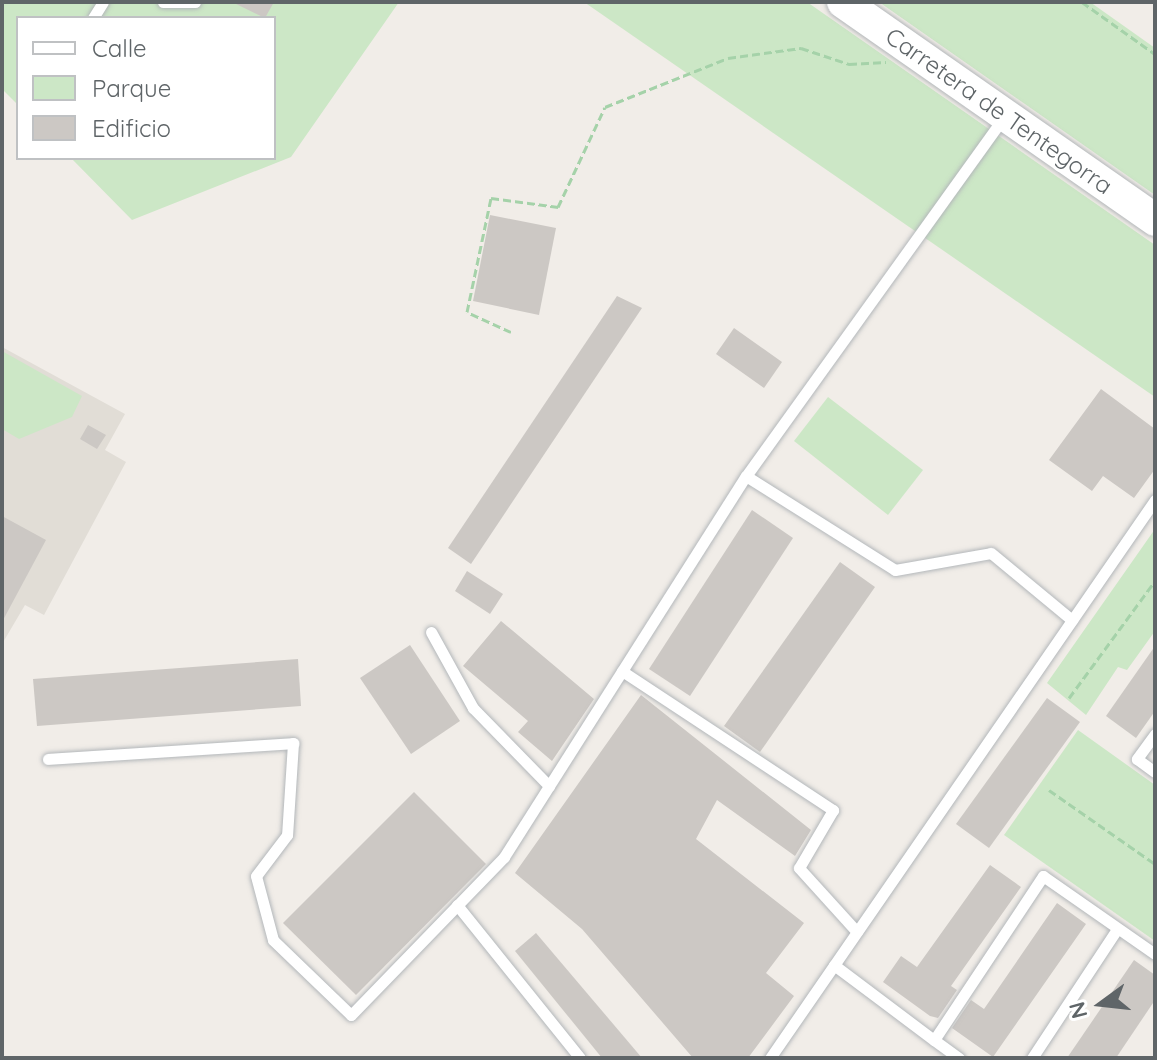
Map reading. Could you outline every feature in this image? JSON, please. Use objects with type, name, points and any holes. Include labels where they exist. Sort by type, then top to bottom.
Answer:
[{"type":"main road","name":"Carretera de Tentegorra","points":[[843,2],[1155,220]]},
{"type":"lane","points":[[163,2],[195,2]]},
{"type":"lane","points":[[48,759],[293,743],[287,835],[256,876],[273,940],[351,1015],[504,857],[746,476],[1005,116]]},
{"type":"lane","points":[[746,476],[895,570],[991,553],[1072,620]]},
{"type":"lane","points":[[770,1058],[1155,500]]},
{"type":"lane","points":[[431,632],[473,708],[549,786]]},
{"type":"lane","points":[[622,671],[833,810],[799,868],[857,932]]},
{"type":"lane","points":[[1155,734],[1137,759],[1155,772]]},
{"type":"lane","points":[[934,1040],[1043,876],[1155,954]]},
{"type":"lane","points":[[457,905],[580,1058]]},
{"type":"lane","points":[[1032,1058],[1117,929]]},
{"type":"lane","points":[[834,965],[959,1058]]},
{"type":"path","points":[[1082,2],[1155,54]]},
{"type":"path","points":[[511,332],[467,312],[491,198],[558,207],[605,107],[728,58],[801,48],[877,68],[901,43]]},
{"type":"path","points":[[1069,698],[1155,581]]},
{"type":"path","points":[[1049,790],[1155,864]]},
{"type":"shaded area","points":[[2,347],[125,414],[105,450],[126,462],[44,615],[25,605],[2,644]]},
{"type":"green space","points":[[2,2],[399,2],[291,157],[132,220],[73,160],[276,160],[276,16],[16,16],[16,103],[2,89]]},
{"type":"green space","points":[[584,2],[807,2],[1155,245],[1155,397]]},
{"type":"green space","points":[[879,2],[1090,2],[1155,48],[1155,195]]},
{"type":"green space","points":[[2,351],[82,396],[72,417],[19,439],[2,429]]},
{"type":"green space","points":[[828,397],[923,470],[888,515],[794,441]]},
{"type":"green space","points":[[1155,529],[1155,631],[1127,670],[1118,667],[1086,715],[1047,683]]},
{"type":"green space","points":[[1078,730],[1155,785],[1155,941],[1004,835]]},
{"type":"building","points":[[232,2],[274,2],[266,16]]},
{"type":"building","points":[[490,215],[556,228],[539,315],[473,301]]},
{"type":"building","points":[[617,296],[642,308],[471,564],[448,548]]},
{"type":"building","points":[[734,328],[782,362],[764,388],[716,354]]},
{"type":"building","points":[[1101,389],[1155,429],[1155,469],[1134,498],[1103,476],[1092,491],[1049,460]]},
{"type":"building","points":[[88,425],[106,435],[97,449],[80,439]]},
{"type":"building","points":[[752,510],[793,538],[690,696],[649,669]]},
{"type":"building","points":[[2,516],[46,540],[2,622]]},
{"type":"building","points":[[840,562],[875,587],[760,752],[724,726]]},
{"type":"building","points":[[467,571],[503,594],[490,614],[455,591]]},
{"type":"building","points":[[501,621],[594,699],[552,761],[518,732],[528,721],[463,666]]},
{"type":"building","points":[[410,645],[460,721],[411,754],[360,678]]},
{"type":"building","points":[[1155,646],[1155,711],[1136,738],[1106,716]]},
{"type":"building","points":[[298,659],[301,706],[37,726],[33,679]]},
{"type":"building","points":[[641,695],[811,830],[795,856],[717,800],[696,839],[804,923],[766,973],[794,996],[748,1058],[693,1058],[582,929],[515,873]]},
{"type":"building","points":[[1047,698],[1080,722],[989,848],[956,824]]},
{"type":"building","points":[[414,792],[486,864],[356,995],[283,923]]},
{"type":"building","points":[[990,865],[1021,887],[951,986],[957,990],[938,1018],[930,1016],[883,982],[901,956],[917,967]]},
{"type":"building","points":[[1057,903],[1086,924],[993,1057],[952,1028],[971,1000],[984,1009]]},
{"type":"building","points":[[536,933],[642,1058],[602,1058],[515,951]]},
{"type":"building","points":[[1134,960],[1155,975],[1155,1000],[1116,1058],[1067,1058]]}]
